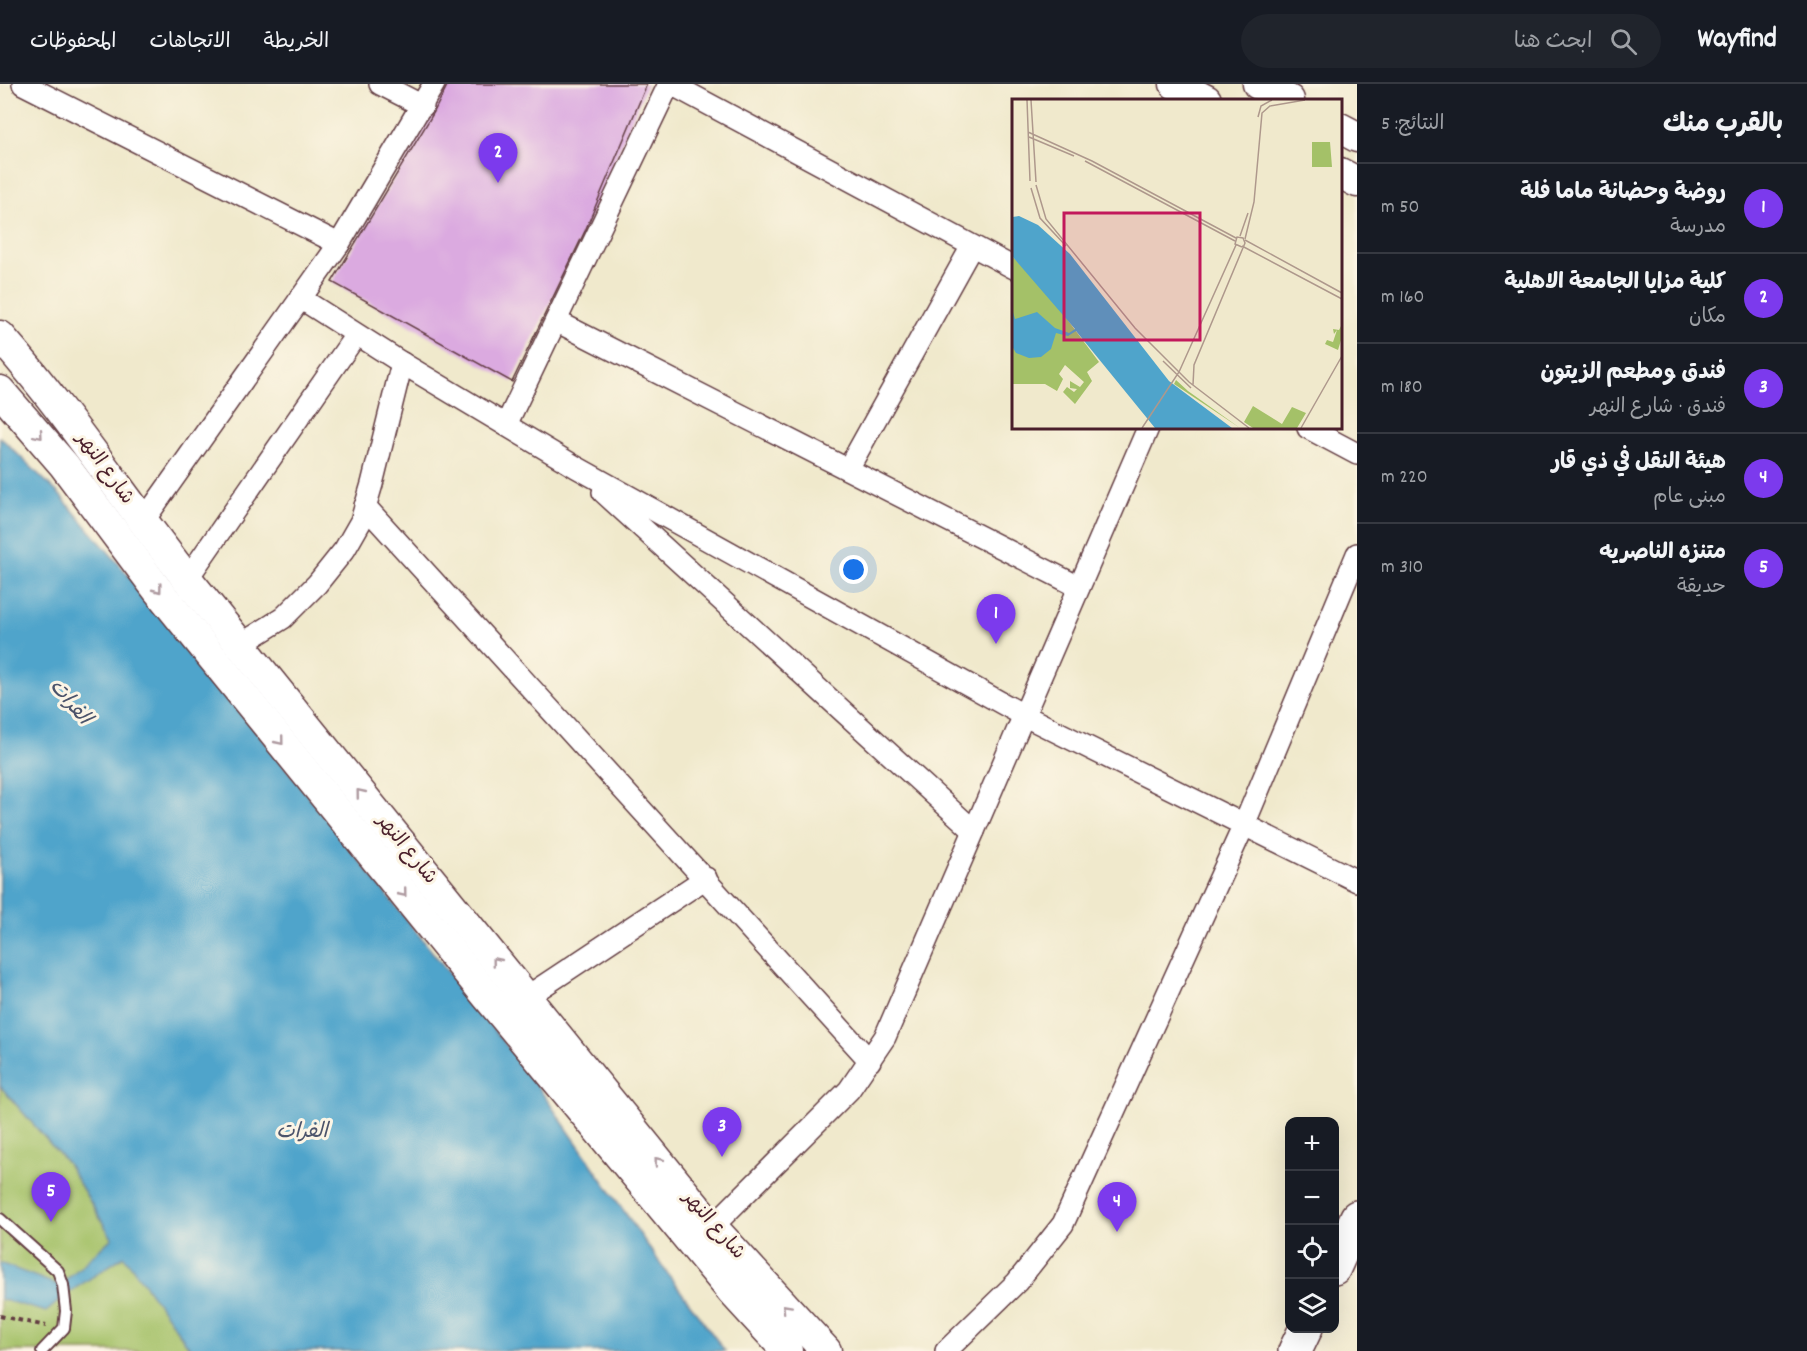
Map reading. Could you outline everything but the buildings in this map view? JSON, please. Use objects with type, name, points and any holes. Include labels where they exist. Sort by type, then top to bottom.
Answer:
[{"type":"main road","points":[[1175,84],[1204,99]]},
{"type":"main road","points":[[1342,129],[1357,137]]},
{"type":"main road","points":[[1342,174],[1357,182]]},
{"type":"main road","name":"شارع النهر","points":[[0,336],[63,411],[142,523],[525,998],[712,1227],[826,1351]]},
{"type":"main road","name":"شارع النهر","points":[[0,391],[64,465],[157,589],[487,996],[731,1290],[787,1351]]},
{"type":"main road","points":[[1339,1259],[1357,1218]]},
{"type":"main road","points":[[1295,1351],[1304,1333]]},
{"type":"street","points":[[23,84],[339,244]]},
{"type":"street","points":[[380,84],[423,106]]},
{"type":"street","points":[[142,523],[339,244],[434,84]]},
{"type":"street","points":[[506,425],[670,84],[1012,267]]},
{"type":"street","points":[[848,469],[972,246]]},
{"type":"street","points":[[300,298],[356,335],[576,467],[1024,716],[1357,881]]},
{"type":"street","points":[[556,321],[1079,587]]},
{"type":"street","points":[[187,579],[356,335]]},
{"type":"street","points":[[240,645],[283,618],[317,584],[345,549],[361,521],[402,363]]},
{"type":"street","points":[[712,1227],[849,1090],[885,1037],[1148,429]]},
{"type":"street","points":[[1310,429],[1357,454]]},
{"type":"street","points":[[576,467],[974,831]]},
{"type":"street","points":[[365,506],[706,878],[870,1061]]},
{"type":"street","points":[[946,1351],[1017,1282],[1063,1224],[1244,825],[1357,554]]},
{"type":"street","points":[[525,998],[706,878]]},
{"type":"lane","points":[[0,1220],[58,1271],[66,1311],[64,1328],[42,1351]]},
{"type":"path","points":[[0,1316],[32,1324],[64,1328]]},
{"type":"green space","points":[[0,1086],[67,1163],[112,1238],[192,1351],[0,1351]]},
{"type":"water","name":"الفرات","points":[[0,437],[59,494],[188,645],[527,1071],[662,1266],[725,1351],[192,1351],[124,1256],[71,1291],[46,1312],[0,1299],[0,1263],[55,1284],[67,1279],[112,1238],[67,1163],[0,1086]]},
{"type":"place","name":"كلية مزايا الجامعة الاهلية","points":[[498,183]]},
{"type":"place","name":"روضة وحضانة ماما فلة","points":[[996,644]]},
{"type":"place","name":"فندق ومطعم الزيتون","points":[[722,1157]]},
{"type":"place","name":"متنزه الناصريه","points":[[51,1222]]},
{"type":"place","name":"هيئة النقل في ذي قار","points":[[1117,1232]]}]
